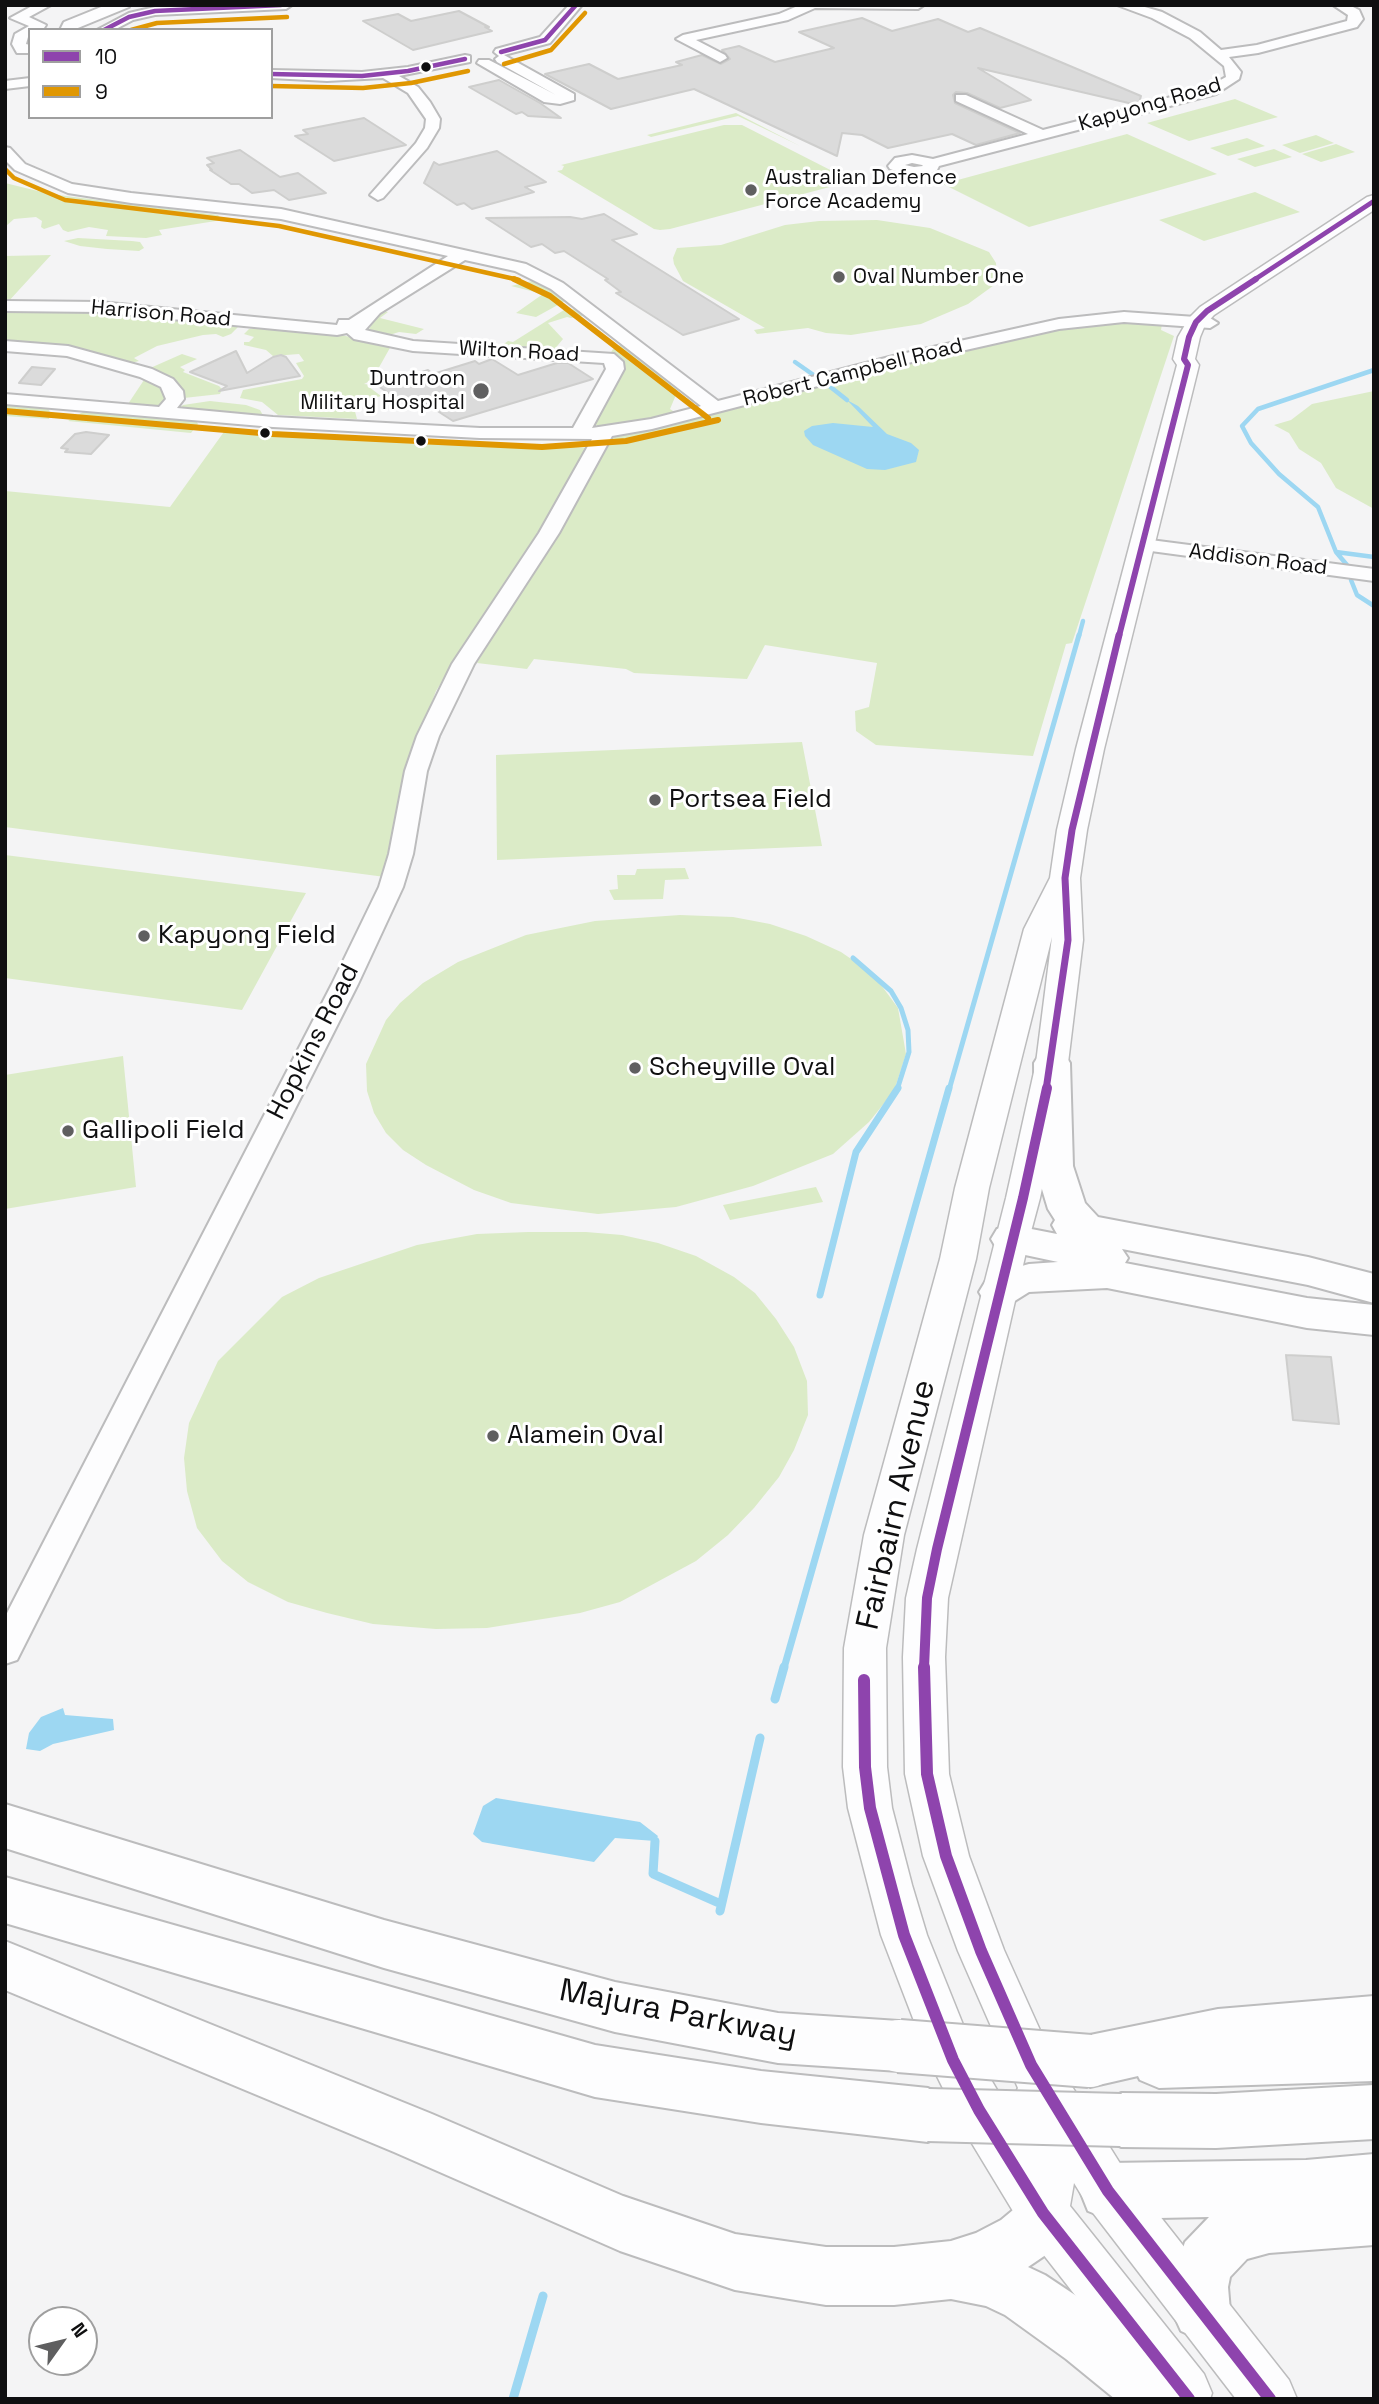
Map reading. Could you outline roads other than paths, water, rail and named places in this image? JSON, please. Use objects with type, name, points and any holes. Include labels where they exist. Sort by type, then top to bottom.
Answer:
[{"type":"highway","points":[[1052,1063],[1054,1166],[1067,1209],[1085,1227]]},
{"type":"highway","points":[[1014,1228],[1085,1227],[1308,1270],[1374,1289]]},
{"type":"highway","points":[[1014,1228],[1374,1318]]},
{"type":"highway","points":[[999,1292],[1014,1282],[1029,1278],[1107,1275],[1307,1313],[1374,1318]]},
{"type":"highway","name":"Majura Parkway","points":[[5,1826],[384,1944],[615,2007],[778,2038],[1090,2061],[1214,2062],[1374,2055]]},
{"type":"highway","points":[[5,1900],[595,2071],[761,2097],[928,2115],[1121,2120],[1216,2121],[1374,2112]]},
{"type":"highway","points":[[5,1965],[413,2133],[620,2223],[735,2262],[826,2276],[894,2276],[951,2270],[988,2258],[1021,2240],[1033,2230],[1046,2200]]},
{"type":"highway","points":[[1090,2061],[1217,2034],[1374,2021]]},
{"type":"highway","points":[[1108,2191],[1306,2188],[1374,2182]]},
{"type":"highway","points":[[1201,2311],[1199,2287],[1205,2262],[1231,2235],[1269,2225],[1374,2217]]},
{"type":"highway","points":[[951,2270],[991,2279],[1025,2295],[1087,2338],[1161,2399]]},
{"type":"main road","points":[[1201,323],[1260,277],[1374,201]]},
{"type":"main road","name":"Fairbairn Avenue","points":[[1201,323],[1184,359],[1188,365],[1090,749],[1065,878],[1068,940],[1052,1063],[927,1598],[924,1738],[927,1774],[946,1856],[981,1951],[1031,2065],[1108,2191],[1270,2399]]},
{"type":"main road","name":"Fairbairn Avenue","points":[[1065,878],[1039,929],[884,1535],[868,1618],[863,1690],[865,1768],[870,1808],[904,1935],[953,2060],[1003,2150],[1046,2200],[1189,2399]]},
{"type":"main road","points":[[966,1220],[1014,1228]]},
{"type":"main road","points":[[1031,2065],[1051,2155],[1046,2200],[1108,2191]]},
{"type":"street","points":[[45,5],[17,18],[33,28],[53,19]]},
{"type":"street","points":[[66,28],[69,24],[111,8],[179,9],[286,5]]},
{"type":"street","points":[[484,63],[545,40],[576,5]]},
{"type":"street","points":[[720,58],[683,38],[783,17],[812,5]]},
{"type":"street","points":[[818,5],[918,5]]},
{"type":"street","name":"Kapyong Road","points":[[931,164],[1219,88],[1231,81],[1234,74],[1232,67],[1195,34],[1157,15],[1123,5]]},
{"type":"street","points":[[1219,54],[1262,48],[1354,23],[1354,13],[1339,5]]},
{"type":"street","points":[[106,28],[135,7]]},
{"type":"street","points":[[26,50],[19,44],[22,34],[28,31]]},
{"type":"street","points":[[273,74],[327,77],[386,74],[465,59],[484,63],[549,99],[569,97],[502,56],[474,50],[465,54],[465,59]]},
{"type":"street","points":[[378,195],[420,149],[432,128],[433,119],[413,90],[386,74]]},
{"type":"street","points":[[5,85],[28,82]]},
{"type":"street","points":[[961,98],[1043,136]]},
{"type":"street","points":[[5,151],[20,167],[68,188],[131,198],[281,214],[513,265],[549,281],[715,408]]},
{"type":"street","points":[[347,327],[363,325],[372,313],[464,253]]},
{"type":"street","name":"Harrison Road","points":[[5,306],[99,307],[317,328],[347,327]]},
{"type":"street","name":"Robert Campbell Road","points":[[5,399],[272,422],[418,430],[579,434],[645,426],[897,360],[1059,324],[1103,318],[1186,317],[1201,323]]},
{"type":"street","name":"Robert Campbell Road","points":[[1156,319],[1179,327],[1201,323]]},
{"type":"street","name":"Wilton Road","points":[[347,327],[360,335],[413,346],[608,358],[614,362],[615,369],[579,434]]},
{"type":"street","points":[[5,346],[68,351],[146,373],[167,383],[174,391],[175,399],[164,413]]},
{"type":"street","name":"Hopkins Road","points":[[5,1650],[345,984],[385,900],[401,854],[420,759],[428,736],[463,664],[548,533],[605,432]]},
{"type":"street","name":"Addison Road","points":[[1143,545],[1374,575]]},
{"type":"water","points":[[847,400],[858,406],[887,434],[911,443],[919,450],[916,462],[885,470],[867,469],[813,445],[804,431],[812,426],[833,423],[873,427]]},
{"type":"water","points":[[63,1708],[65,1715],[113,1719],[114,1730],[53,1744],[40,1751],[26,1749],[29,1733],[41,1717]]},
{"type":"water","points":[[496,1798],[640,1822],[658,1836],[655,1841],[615,1838],[594,1862],[482,1842],[473,1834],[483,1806]]},
{"type":"waterway","points":[[795,362],[815,376]]},
{"type":"waterway","points":[[1336,552],[1318,507],[1279,474],[1251,443],[1242,426],[1258,409],[1374,370]]},
{"type":"waterway","points":[[828,385],[847,400]]},
{"type":"waterway","points":[[1336,552],[1374,557]]},
{"type":"waterway","points":[[1336,552],[1347,565]]},
{"type":"waterway","points":[[1351,580],[1357,595],[1374,606]]},
{"type":"waterway","points":[[1079,636],[1083,621]]},
{"type":"waterway","points":[[949,1090],[1079,635]]},
{"type":"waterway","points":[[853,958],[891,991],[901,1008],[908,1030],[909,1052],[897,1089]]},
{"type":"waterway","points":[[784,1668],[949,1088]]},
{"type":"waterway","points":[[820,1295],[856,1152],[897,1089]]},
{"type":"waterway","points":[[775,1699],[784,1667]]},
{"type":"waterway","points":[[720,1911],[760,1738]]},
{"type":"waterway","points":[[655,1841],[653,1874],[721,1904]]},
{"type":"waterway","points":[[513,2399],[543,2296]]},
{"type":"place","name":"Australian Defence Force Academy","points":[[751,190]]},
{"type":"place","name":"Oval Number One","points":[[839,277]]},
{"type":"place","name":"Duntroon Military Hospital","points":[[481,391]]},
{"type":"place","name":"Portsea Field","points":[[655,800]]},
{"type":"place","name":"Kapyong Field","points":[[144,936]]},
{"type":"place","name":"Scheyville Oval","points":[[635,1068]]},
{"type":"place","name":"Gallipoli Field","points":[[68,1131]]},
{"type":"place","name":"Alamein Oval","points":[[493,1436]]}]
